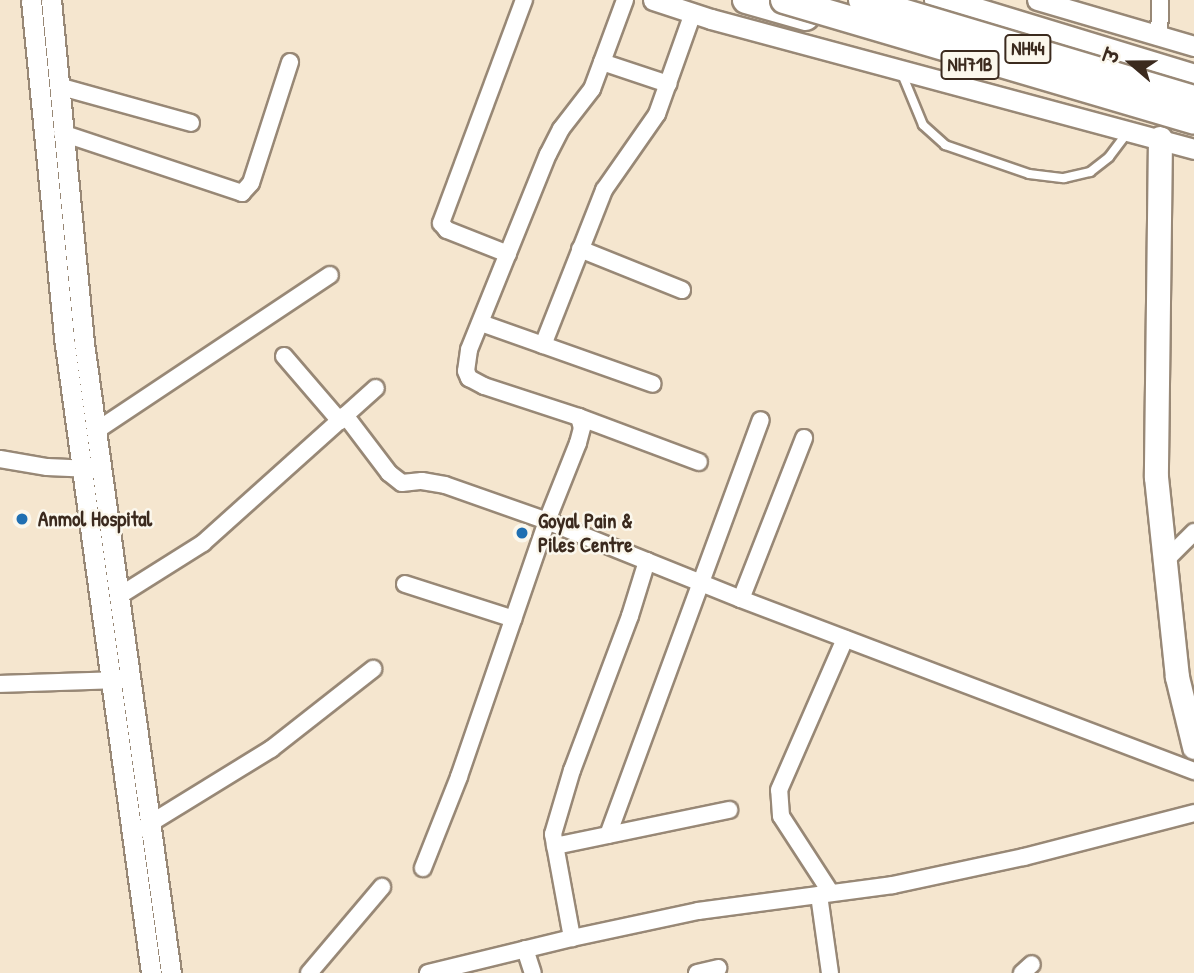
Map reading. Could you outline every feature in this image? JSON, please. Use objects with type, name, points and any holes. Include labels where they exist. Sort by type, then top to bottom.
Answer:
[{"type":"highway","name":"NH71B","points":[[746,0],[1194,132]]},
{"type":"highway","name":"NH44","points":[[783,0],[1160,123],[1194,121]]},
{"type":"highway","name":"NH44","points":[[862,0],[1194,99]]},
{"type":"highway","points":[[938,0],[1194,78]]},
{"type":"main road","points":[[1160,123],[1156,477],[1177,677],[1194,747]]},
{"type":"street","points":[[31,0],[65,345],[119,596],[120,680],[151,824],[171,973]]},
{"type":"street","points":[[51,0],[62,133],[96,431],[92,469],[120,680],[132,832],[151,973]]},
{"type":"street","points":[[508,254],[447,230],[441,223],[524,0]]},
{"type":"street","points":[[625,0],[592,89],[561,129],[548,154],[469,350],[466,371],[469,378],[517,398],[579,417],[699,463]]},
{"type":"street","points":[[653,0],[1130,130],[1160,123]]},
{"type":"street","points":[[1037,0],[1194,46]]},
{"type":"street","points":[[1160,0],[1160,123]]},
{"type":"street","points":[[543,345],[604,190],[646,132],[693,13]]},
{"type":"street","points":[[62,133],[242,193],[251,183],[290,62]]},
{"type":"street","points":[[602,62],[667,84]]},
{"type":"street","points":[[58,86],[191,124]]},
{"type":"street","points":[[1160,123],[1194,149]]},
{"type":"street","points":[[580,249],[682,290]]},
{"type":"street","points":[[96,431],[330,275]]},
{"type":"street","points":[[481,323],[653,384]]},
{"type":"street","points":[[284,356],[389,473],[402,483],[422,481],[445,485],[547,521],[741,599],[1194,771]]},
{"type":"street","points":[[119,596],[203,544],[376,388]]},
{"type":"street","points":[[423,868],[459,777],[547,521],[578,443],[582,428],[579,417]]},
{"type":"street","points":[[608,835],[699,582],[761,420]]},
{"type":"street","points":[[741,599],[804,438]]},
{"type":"street","points":[[0,459],[92,469]]},
{"type":"street","points":[[1165,561],[1194,532]]},
{"type":"street","points":[[572,938],[553,835],[572,770],[630,616],[647,561]]},
{"type":"street","points":[[405,584],[514,619]]},
{"type":"street","points":[[830,973],[825,894],[781,816],[779,790],[845,639]]},
{"type":"street","points":[[132,832],[151,824],[271,749],[373,669]]},
{"type":"street","points":[[0,684],[120,680]]},
{"type":"street","points":[[555,846],[729,810]]},
{"type":"street","points":[[428,973],[698,911],[893,884],[1024,857],[1194,813]]},
{"type":"street","points":[[309,973],[383,887]]},
{"type":"street","points":[[524,949],[533,973]]},
{"type":"street","points":[[697,973],[718,968]]},
{"type":"lane","points":[[901,69],[923,125],[945,145],[1029,174],[1063,178],[1090,172],[1110,157],[1130,130]]},
{"type":"place","name":"Anmol Hospital","points":[[22,519]]},
{"type":"place","name":"Goyal Pain & Piles Centre","points":[[522,533]]}]
